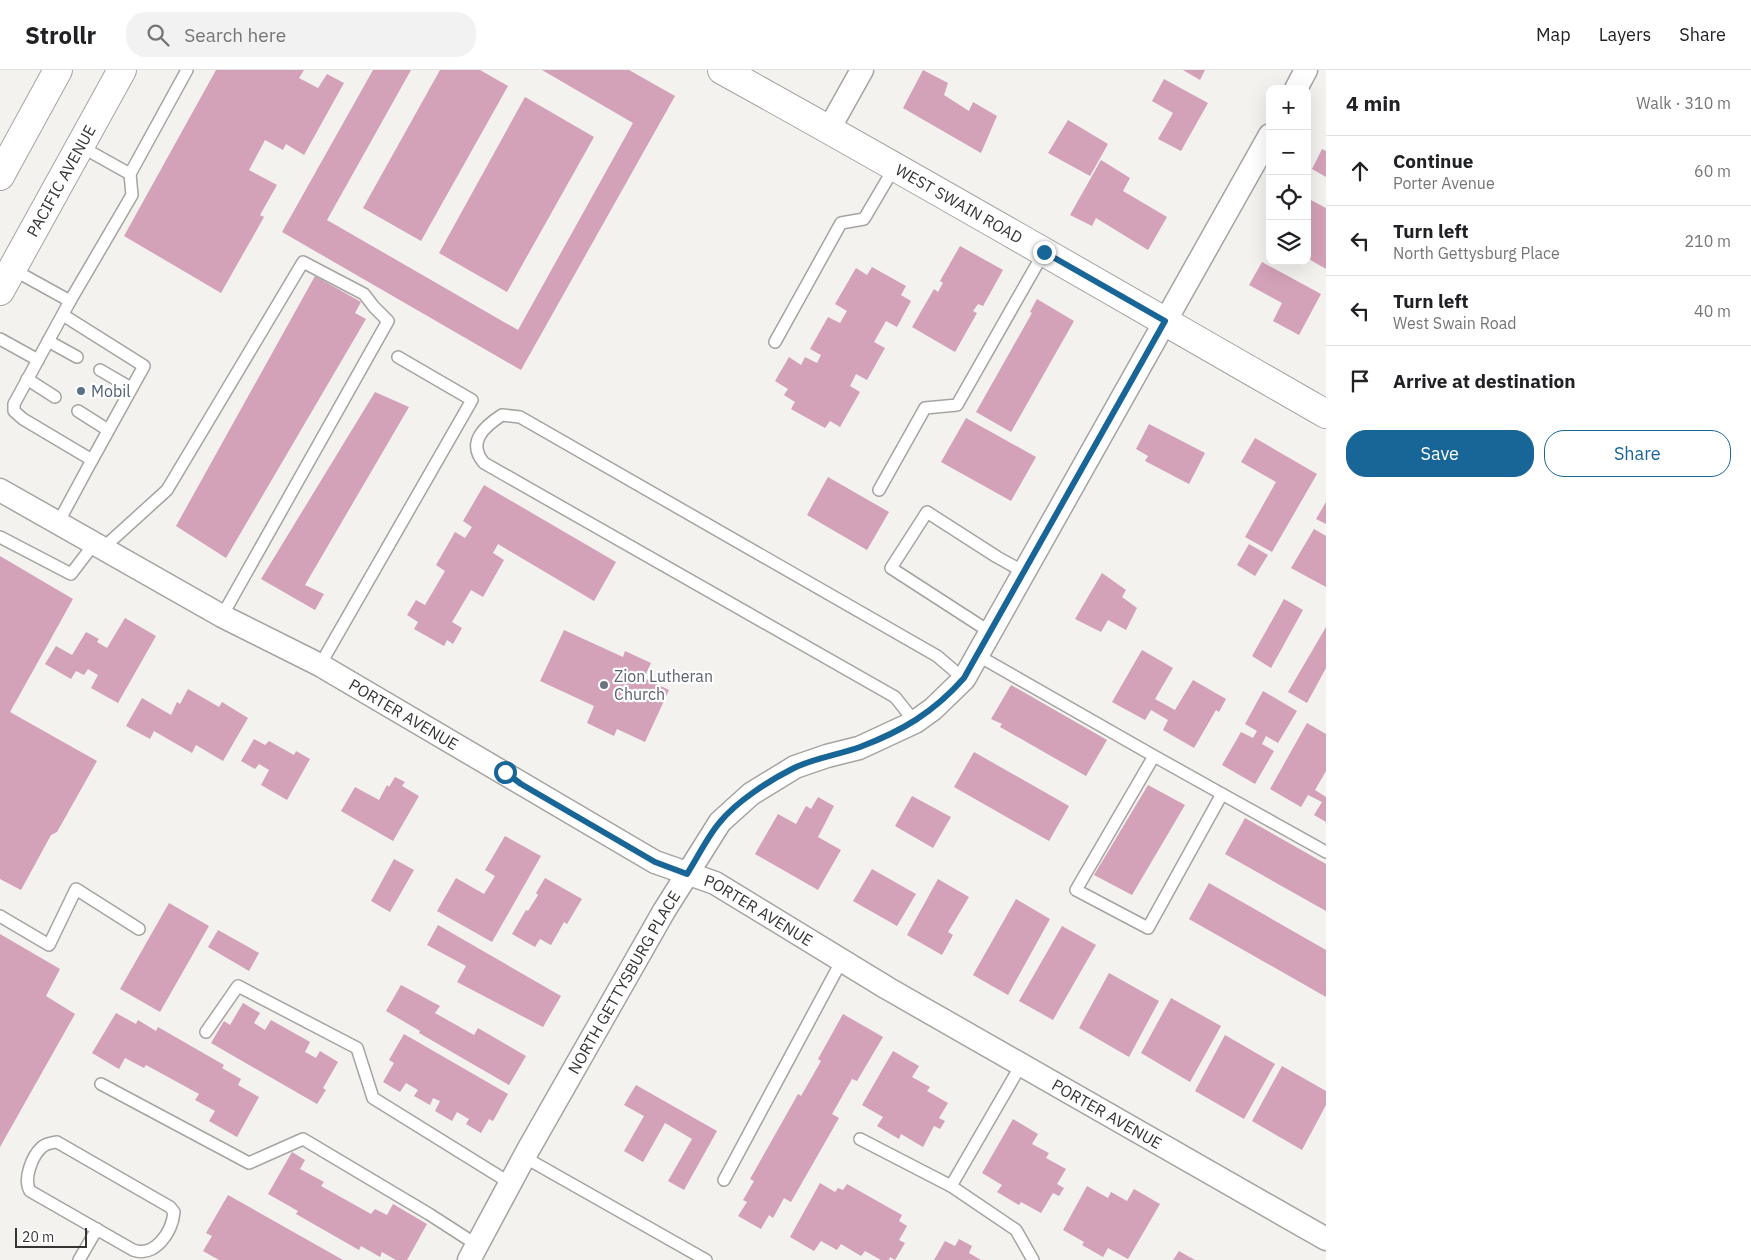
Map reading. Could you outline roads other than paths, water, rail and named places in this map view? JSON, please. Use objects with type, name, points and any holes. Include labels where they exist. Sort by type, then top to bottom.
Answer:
[{"type":"street","points":[[0,176],[58,70]]},
{"type":"street","name":"PACIFIC AVENUE","points":[[6,280],[122,70]]},
{"type":"street","name":"WEST SWAIN ROAD","points":[[722,70],[829,129],[1326,414]]},
{"type":"street","points":[[829,129],[862,70]]},
{"type":"street","points":[[1298,85],[1306,70]]},
{"type":"street","name":"NORTH GETTYSBURG PLACE","points":[[473,1252],[524,1157],[664,911],[720,822],[751,794],[795,767],[859,748],[915,722],[933,709],[964,678],[1266,142]]},
{"type":"street","name":"PORTER AVENUE","points":[[0,490],[222,616],[320,665],[646,857],[687,874],[716,883],[887,988],[1326,1239]]},
{"type":"lane","points":[[92,460],[23,418],[14,411],[14,404],[70,301],[132,195],[130,174],[187,70]]},
{"type":"lane","points":[[80,146],[130,174]]},
{"type":"lane","points":[[774,342],[841,224],[864,219],[894,168]]},
{"type":"lane","points":[[879,490],[924,408],[957,405],[1044,252]]},
{"type":"lane","points":[[0,537],[71,574],[98,546],[167,490],[302,262],[364,294],[388,321],[222,616]]},
{"type":"lane","points":[[6,280],[70,301]]},
{"type":"lane","points":[[58,523],[144,366],[63,315]]},
{"type":"lane","points":[[0,339],[38,360]]},
{"type":"lane","points":[[48,341],[76,357]]},
{"type":"lane","points":[[320,665],[472,400],[398,357]]},
{"type":"lane","points":[[100,370],[131,388]]},
{"type":"lane","points":[[28,379],[55,397]]},
{"type":"lane","points":[[78,411],[108,430]]},
{"type":"lane","points":[[915,722],[895,697],[484,463],[478,456],[476,449],[478,439],[488,424],[502,414],[520,417],[937,656],[964,678]]},
{"type":"lane","points":[[990,632],[891,568],[927,512],[1024,572]]},
{"type":"lane","points":[[977,655],[1326,852]]},
{"type":"lane","points":[[1154,756],[1076,890],[1148,928],[1222,794]]},
{"type":"lane","points":[[0,916],[48,945],[76,889],[139,930]]},
{"type":"lane","points":[[724,1180],[842,960]]},
{"type":"lane","points":[[206,1032],[238,986],[357,1048],[373,1098],[510,1183]]},
{"type":"lane","points":[[951,1186],[1021,1065]]},
{"type":"lane","points":[[101,1084],[249,1163],[303,1139],[429,1214],[473,1252]]},
{"type":"lane","points":[[860,1139],[951,1186],[1016,1230],[1033,1260]]},
{"type":"lane","points":[[57,1142],[170,1207],[174,1212],[173,1221],[159,1245],[149,1251],[140,1252],[133,1250],[97,1229],[30,1191],[27,1186],[27,1173],[41,1148],[48,1143],[57,1142]]},
{"type":"lane","points":[[524,1157],[706,1260]]},
{"type":"lane","points":[[80,1260],[97,1229]]},
{"type":"place","name":"Mobil","points":[[81,391]]},
{"type":"place","name":"Zion Lutheran Church","points":[[604,685]]}]
